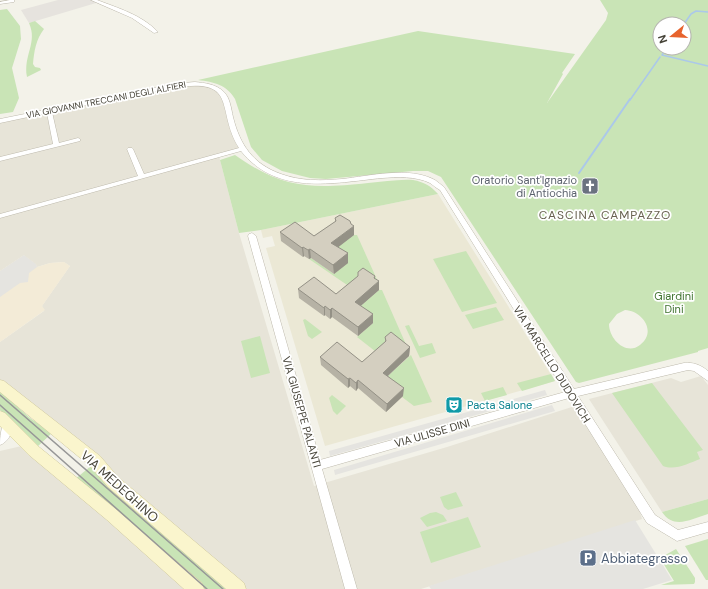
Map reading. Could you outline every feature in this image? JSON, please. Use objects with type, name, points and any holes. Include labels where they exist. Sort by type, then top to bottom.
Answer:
[{"type":"main road","name":"VIA MEDEGHINO","points":[[0,386],[95,461],[113,482],[238,589]]},
{"type":"main road","points":[[4,420],[34,451],[112,515],[196,589]]},
{"type":"street","points":[[93,0],[129,13],[156,32]]},
{"type":"street","points":[[0,3],[12,1]]},
{"type":"street","name":"VIA GIOVANNI TRECCANI DEGLI ALFIERI","points":[[0,121],[176,85],[190,84],[208,86],[218,90],[226,97],[238,142],[242,149],[255,162],[267,170],[294,180],[331,182],[403,175],[414,176],[431,181],[443,190]]},
{"type":"street","points":[[48,111],[56,145]]},
{"type":"street","points":[[0,159],[78,140]]},
{"type":"street","points":[[130,149],[142,177]]},
{"type":"street","points":[[0,216],[242,149]]},
{"type":"street","name":"VIA MARCELLO DUDOVICH","points":[[443,190],[651,519],[677,536],[708,527]]},
{"type":"street","name":"VIA GIUSEPPE PALANTI","points":[[252,236],[351,589]]},
{"type":"street","name":"VIA ULISSE DINI","points":[[317,466],[571,394],[688,366],[698,369],[708,376]]},
{"type":"street","points":[[0,441],[7,432],[4,420]]},
{"type":"shaded area","points":[[58,0],[90,0],[96,3],[29,23],[21,10]]},
{"type":"shaded area","points":[[200,84],[220,91],[243,149],[219,156],[239,233],[314,486],[447,447],[578,405],[635,496],[642,519],[421,589],[238,589],[0,385],[0,342],[44,311],[42,306],[70,266],[64,262],[50,263],[37,267],[24,255],[0,271],[0,121],[176,85]]},
{"type":"shaded area","points":[[438,194],[555,381],[325,446],[266,248],[275,246],[272,236],[263,238],[261,230]]},
{"type":"shaded area","points":[[24,255],[36,264],[37,267],[50,263],[64,262],[70,266],[42,306],[45,310],[0,342],[0,271]]},
{"type":"shaded area","points":[[24,255],[36,264],[37,267],[29,273],[28,282],[20,283],[0,297],[0,271]]},
{"type":"shaded area","points":[[701,376],[708,385],[708,499],[662,512],[589,399],[671,378],[681,382]]},
{"type":"shaded area","points":[[545,390],[547,395],[330,456],[329,451]]},
{"type":"shaded area","points":[[552,405],[555,411],[335,475],[334,470]]},
{"type":"shaded area","points":[[26,445],[192,589],[0,589],[0,451]]},
{"type":"shaded area","name":"Abbiategrasso","points":[[635,520],[672,580],[643,589],[431,589],[429,586]]},
{"type":"green space","name":"Giardini Dini","points":[[600,0],[708,0],[708,348],[698,352],[579,383],[576,382],[441,177],[428,171],[413,171],[326,179],[310,178],[282,171],[262,160],[251,147],[232,94],[220,85],[198,80],[418,31],[575,54],[562,73],[563,74],[547,103],[606,20],[608,13]],"holes":[[[625,310],[632,311],[642,318],[646,323],[647,328],[645,340],[635,348],[624,347],[619,344],[612,335],[609,324],[617,314]]]},
{"type":"green space","points":[[7,9],[20,26],[21,39],[12,68],[19,98],[13,112],[0,114],[0,10]]},
{"type":"green space","points":[[35,21],[44,29],[37,41],[33,64],[41,70],[27,77],[26,69],[32,37],[29,23]]},
{"type":"green space","points":[[235,155],[268,175],[298,184],[330,186],[396,180],[413,180],[427,185],[438,194],[261,230],[239,233],[220,160]]},
{"type":"green space","points":[[354,235],[357,235],[379,284],[353,289],[309,259],[311,258],[334,274],[340,269],[331,252]]},
{"type":"green space","points":[[466,251],[497,303],[462,312],[433,259]]},
{"type":"green space","points":[[379,290],[382,290],[408,349],[380,355],[357,337],[373,323],[355,311]]},
{"type":"green space","points":[[496,307],[504,320],[473,329],[465,315]]},
{"type":"green space","points":[[305,319],[322,332],[312,339],[308,336],[303,320]]},
{"type":"green space","points":[[409,325],[419,346],[432,343],[436,353],[420,358],[405,326]]},
{"type":"green space","points":[[260,336],[270,373],[251,378],[241,341]]},
{"type":"green space","points":[[411,355],[432,402],[414,406],[382,381]]},
{"type":"green space","points":[[551,374],[555,381],[522,391],[517,383]]},
{"type":"green space","points":[[652,383],[703,450],[697,452],[700,459],[672,468],[663,466],[612,393]]},
{"type":"green space","points":[[503,387],[507,395],[485,401],[481,393]]},
{"type":"green space","points":[[0,391],[30,418],[52,433],[37,447],[23,431],[0,410]]},
{"type":"green space","points":[[332,395],[346,406],[337,415],[333,411],[329,398]]},
{"type":"green space","points":[[91,466],[228,589],[201,589],[74,480]]},
{"type":"green space","points":[[456,492],[463,506],[448,510],[444,507],[440,497]]},
{"type":"green space","points":[[708,499],[708,514],[683,522],[672,521],[662,512]]},
{"type":"green space","points":[[436,512],[443,515],[447,521],[427,527],[420,518]]},
{"type":"green space","points":[[468,517],[481,547],[431,563],[420,532]]},
{"type":"green space","points":[[708,539],[708,580],[706,580],[685,546]]},
{"type":"green space","points":[[676,549],[695,578],[694,584],[661,585],[674,581],[660,558]]},
{"type":"building","points":[[340,215],[350,221],[354,226],[331,243],[348,253],[333,265],[310,249],[308,250],[303,247],[302,248],[280,232],[295,222],[314,236],[336,221],[335,218]]},
{"type":"building","points":[[363,268],[375,276],[374,278],[379,281],[355,302],[373,314],[358,327],[332,308],[330,310],[325,306],[324,308],[298,289],[314,277],[336,294],[358,276],[358,272]]},
{"type":"building","points":[[391,332],[410,347],[383,373],[404,388],[387,404],[358,380],[356,383],[350,378],[348,379],[320,357],[337,342],[362,362],[386,341],[385,337]]},
{"type":"waterway","points":[[690,16],[696,11],[708,12]]},
{"type":"waterway","points":[[666,56],[708,66]]},
{"type":"waterway","points":[[630,100],[660,57]]},
{"type":"waterway","points":[[579,173],[630,99]]},
{"type":"tram line","points":[[0,395],[223,589]]},
{"type":"tram line","points":[[0,405],[207,589]]},
{"type":"place","name":"Oratorio Sant'Ignazio di Antiochia","points":[[590,186]]},
{"type":"place","name":"Pacta Salone","points":[[454,405]]},
{"type":"place","name":"Abbiategrasso","points":[[588,558]]},
{"type":"district","name":"CASCINA CAMPAZZO","points":[[605,215]]}]
